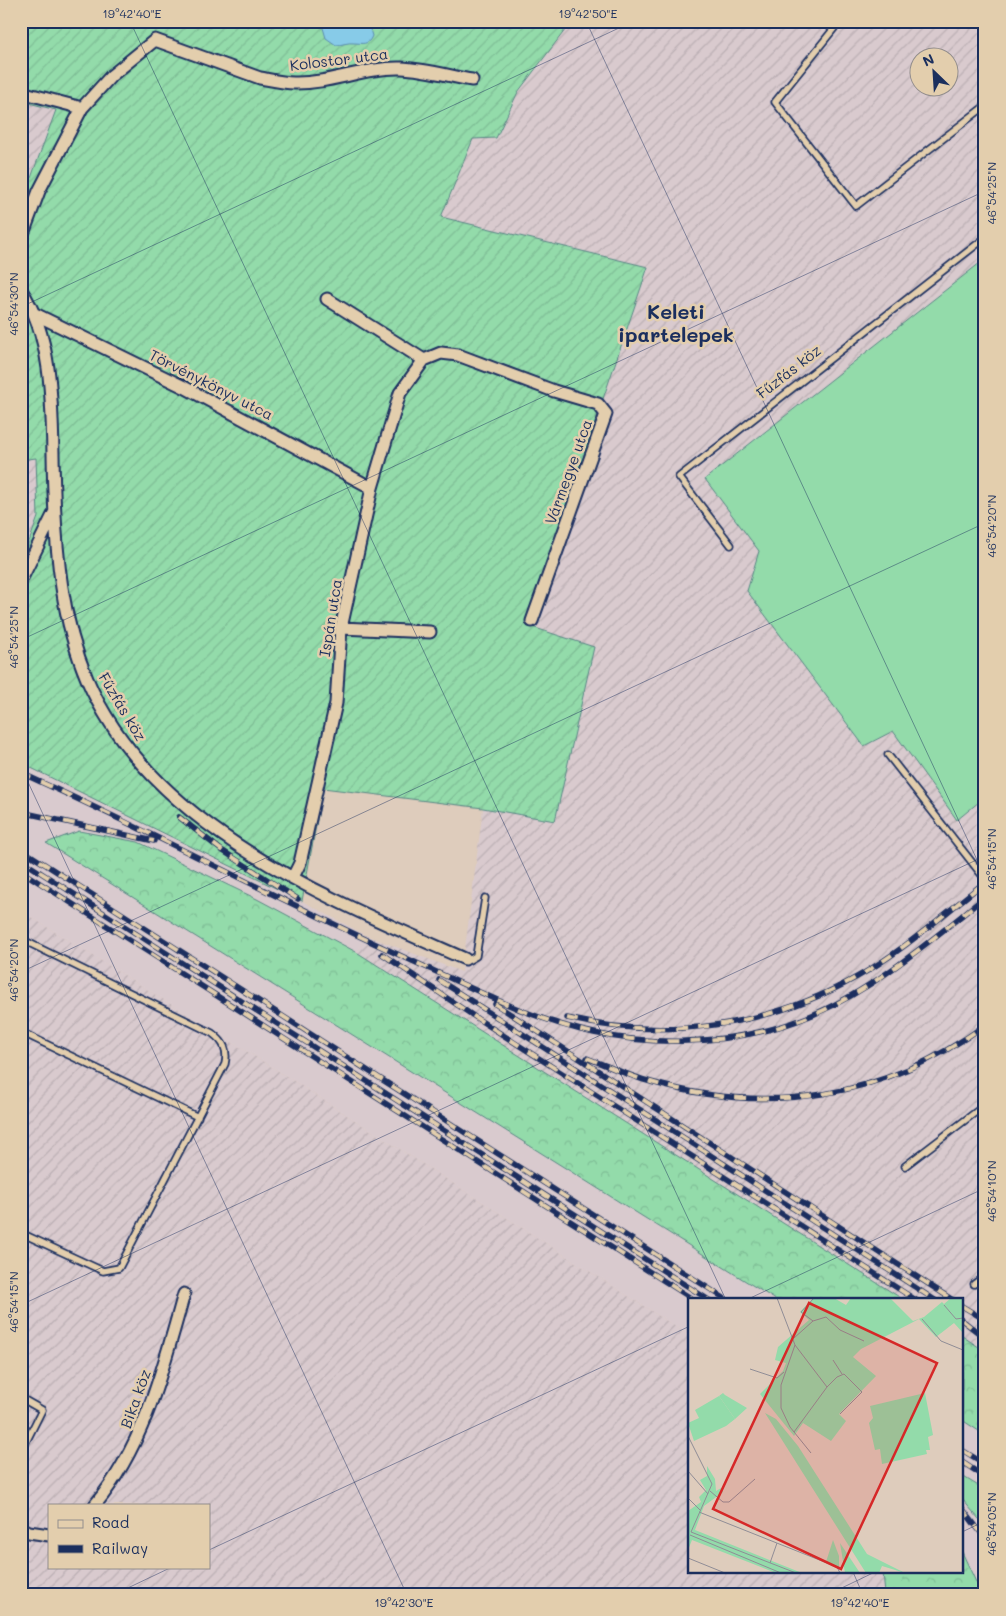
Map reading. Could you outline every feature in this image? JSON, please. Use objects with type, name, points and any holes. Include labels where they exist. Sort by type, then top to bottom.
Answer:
[{"type":"street","name":"Kolostor utca","points":[[82,108],[111,76],[156,40],[260,78],[278,81],[294,83],[318,81],[367,71],[400,68],[472,80]]},
{"type":"street","points":[[21,92],[82,108],[39,191],[21,239]]},
{"type":"street","name":"Fűzfás köz","points":[[21,290],[42,330],[48,363],[54,512],[60,582],[73,638],[87,679],[111,722],[138,761],[175,799],[218,833],[293,877],[398,930],[465,959]]},
{"type":"street","points":[[327,299],[424,360]]},
{"type":"street","name":"Törvénykönyv utca","points":[[35,314],[184,387],[372,488]]},
{"type":"street","name":"Vármegye utca","points":[[424,360],[441,354],[458,355],[554,391],[598,404],[606,414],[532,621]]},
{"type":"street","name":"Ispán utca","points":[[293,877],[300,863],[336,703],[341,628],[372,488],[400,394],[424,360]]},
{"type":"street","points":[[21,580],[54,512]]},
{"type":"street","points":[[341,628],[430,632]]},
{"type":"street","name":"Bika köz","points":[[96,1504],[111,1486],[130,1454],[145,1420],[184,1294]]},
{"type":"street","points":[[21,1528],[29,1532],[48,1535]]},
{"type":"lane","points":[[840,21],[775,102],[856,206],[985,106]]},
{"type":"lane","name":"Fűzfás köz","points":[[731,545],[679,478],[985,238]]},
{"type":"lane","points":[[888,755],[985,879]]},
{"type":"lane","points":[[465,959],[469,960],[476,956],[485,898]]},
{"type":"lane","points":[[21,939],[218,1038],[226,1052],[225,1064],[118,1268],[103,1271],[21,1233]]},
{"type":"lane","points":[[21,1032],[198,1117]]},
{"type":"lane","points":[[905,1166],[985,1105]]},
{"type":"lane","points":[[974,1284],[985,1276]]},
{"type":"lane","points":[[21,1398],[42,1410],[21,1452]]},
{"type":"shaded area","points":[[572,21],[985,21],[985,259],[706,479],[759,551],[864,746],[893,730],[957,819],[985,797],[985,1351],[964,1337],[964,1298],[901,1298],[358,953],[365,935],[462,972],[483,808],[555,820],[526,625],[648,267],[441,218],[473,139],[496,138],[518,92]]},
{"type":"shaded area","points":[[21,101],[57,110],[21,205]]},
{"type":"shaded area","points":[[36,457],[38,517],[21,564],[21,460]]},
{"type":"shaded area","points":[[21,763],[302,901],[365,935],[358,953],[257,899],[138,842],[46,843],[773,1298],[688,1298],[688,1335],[278,1071],[21,911]]},
{"type":"shaded area","points":[[21,911],[278,1071],[688,1335],[688,1574],[883,1574],[885,1595],[21,1595]]},
{"type":"shaded area","points":[[964,1421],[985,1435],[985,1490],[964,1477]]},
{"type":"shaded area","points":[[964,1501],[985,1526],[985,1595],[982,1595],[964,1556]]},
{"type":"green space","points":[[21,21],[572,21],[518,92],[496,138],[473,139],[441,217],[648,267],[526,625],[594,647],[555,821],[483,808],[323,788],[302,901],[21,763],[21,564],[38,517],[36,458],[21,460],[21,205],[56,110],[21,101]]},
{"type":"green space","points":[[985,259],[985,797],[957,820],[893,731],[864,746],[747,591],[759,551],[705,479]]},
{"type":"green space","points":[[79,831],[138,842],[257,899],[358,953],[901,1298],[773,1298],[46,843]]},
{"type":"green space","points":[[964,1337],[985,1351],[985,1435],[964,1421]]},
{"type":"green space","points":[[964,1477],[985,1490],[985,1526],[964,1501]]},
{"type":"green space","points":[[964,1556],[982,1595],[885,1595],[883,1574],[964,1574]]},
{"type":"water","points":[[321,21],[359,21],[369,26],[372,36],[369,41],[364,43],[336,45],[326,38]]},
{"type":"railway","points":[[21,773],[124,821],[327,921],[490,997],[572,1028],[637,1040],[681,1041],[725,1038],[768,1030],[799,1020],[828,1008],[883,976],[985,897]]},
{"type":"railway","points":[[21,812],[154,841]]},
{"type":"railway","points":[[179,817],[220,849],[298,899]]},
{"type":"railway","points":[[21,849],[724,1298]]},
{"type":"railway","points":[[21,860],[706,1298]]},
{"type":"railway","points":[[21,871],[691,1298]]},
{"type":"railway","points":[[567,1018],[604,1025],[678,1028],[715,1025],[752,1018],[788,1008],[823,994],[874,967],[907,944],[985,882]]},
{"type":"railway","points":[[382,954],[478,1019],[913,1298]]},
{"type":"railway","points":[[439,980],[932,1298]]},
{"type":"railway","points":[[495,1004],[950,1298]]},
{"type":"railway","points":[[587,1058],[643,1080],[695,1092],[739,1098],[782,1098],[825,1094],[866,1084],[907,1069],[947,1050],[985,1025]]},
{"type":"railway","points":[[964,1307],[985,1320]]},
{"type":"railway","points":[[964,1322],[985,1338]]},
{"type":"railway","points":[[964,1451],[985,1464]]},
{"type":"railway","points":[[964,1463],[985,1477]]},
{"type":"railway","points":[[964,1511],[985,1538]]},
{"type":"district","name":"Keleti ipartelepek","points":[[676,324]]}]
